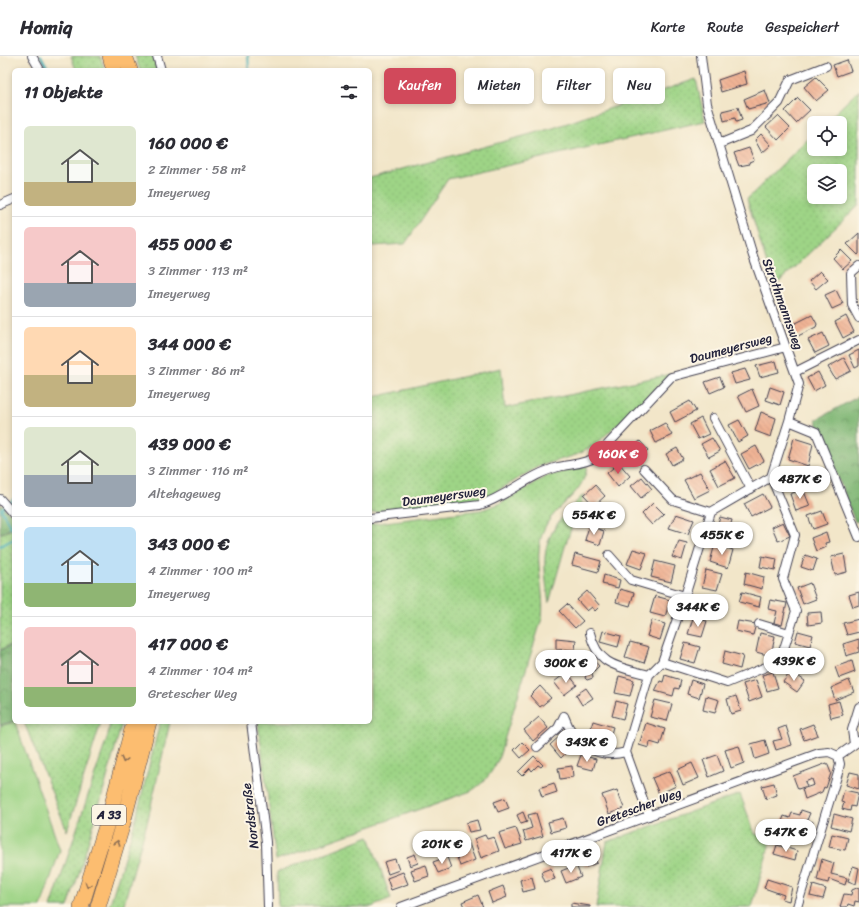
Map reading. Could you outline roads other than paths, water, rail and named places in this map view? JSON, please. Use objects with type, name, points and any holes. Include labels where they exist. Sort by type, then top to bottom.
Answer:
[{"type":"highway","points":[[110,56],[113,68]]},
{"type":"highway","points":[[125,56],[129,68]]},
{"type":"highway","name":"A 33","points":[[81,907],[108,820],[133,724]]},
{"type":"highway","name":"A 33","points":[[98,907],[123,823],[149,724]]},
{"type":"street","points":[[32,56],[39,68]]},
{"type":"street","points":[[157,56],[160,68]]},
{"type":"street","name":"Strothmannsweg","points":[[701,56],[707,104],[719,144],[753,256],[800,384],[771,477]]},
{"type":"street","points":[[719,144],[751,131],[779,103],[790,80],[826,66]]},
{"type":"street","points":[[0,205],[12,200]]},
{"type":"street","points":[[859,266],[851,273],[852,305],[859,318]]},
{"type":"street","points":[[795,372],[859,340]]},
{"type":"street","name":"Daumeyersweg","points":[[372,518],[480,505],[494,501],[544,472],[557,467],[591,460],[596,457],[671,377],[786,346]]},
{"type":"street","points":[[713,418],[751,489]]},
{"type":"street","points":[[789,421],[816,432],[859,537]]},
{"type":"street","points":[[644,469],[673,500],[711,512]]},
{"type":"street","points":[[649,816],[626,752],[649,675],[662,662],[685,596],[711,512],[771,477],[795,536],[783,579],[796,611],[780,661],[727,683],[662,662]]},
{"type":"street","points":[[0,499],[12,512]]},
{"type":"street","points":[[609,555],[631,580],[685,596]]},
{"type":"street","points":[[759,624],[789,633]]},
{"type":"street","points":[[590,633],[593,646],[608,663],[649,675]]},
{"type":"street","points":[[797,907],[838,773],[840,764],[838,756],[856,742],[852,730],[859,707]]},
{"type":"street","points":[[537,747],[558,728],[564,716],[569,729],[584,747],[614,756],[626,752]]},
{"type":"street","name":"Nordstraße","points":[[250,724],[266,842],[268,907]]},
{"type":"street","name":"Gretescher Weg","points":[[401,907],[422,904],[649,816],[819,753],[829,752],[838,756]]},
{"type":"waterway","points":[[41,56],[48,68]]},
{"type":"waterway","points":[[248,56],[249,68]]},
{"type":"waterway","points":[[11,528],[1,509],[12,501]]},
{"type":"waterway","points":[[0,546],[12,540]]}]
